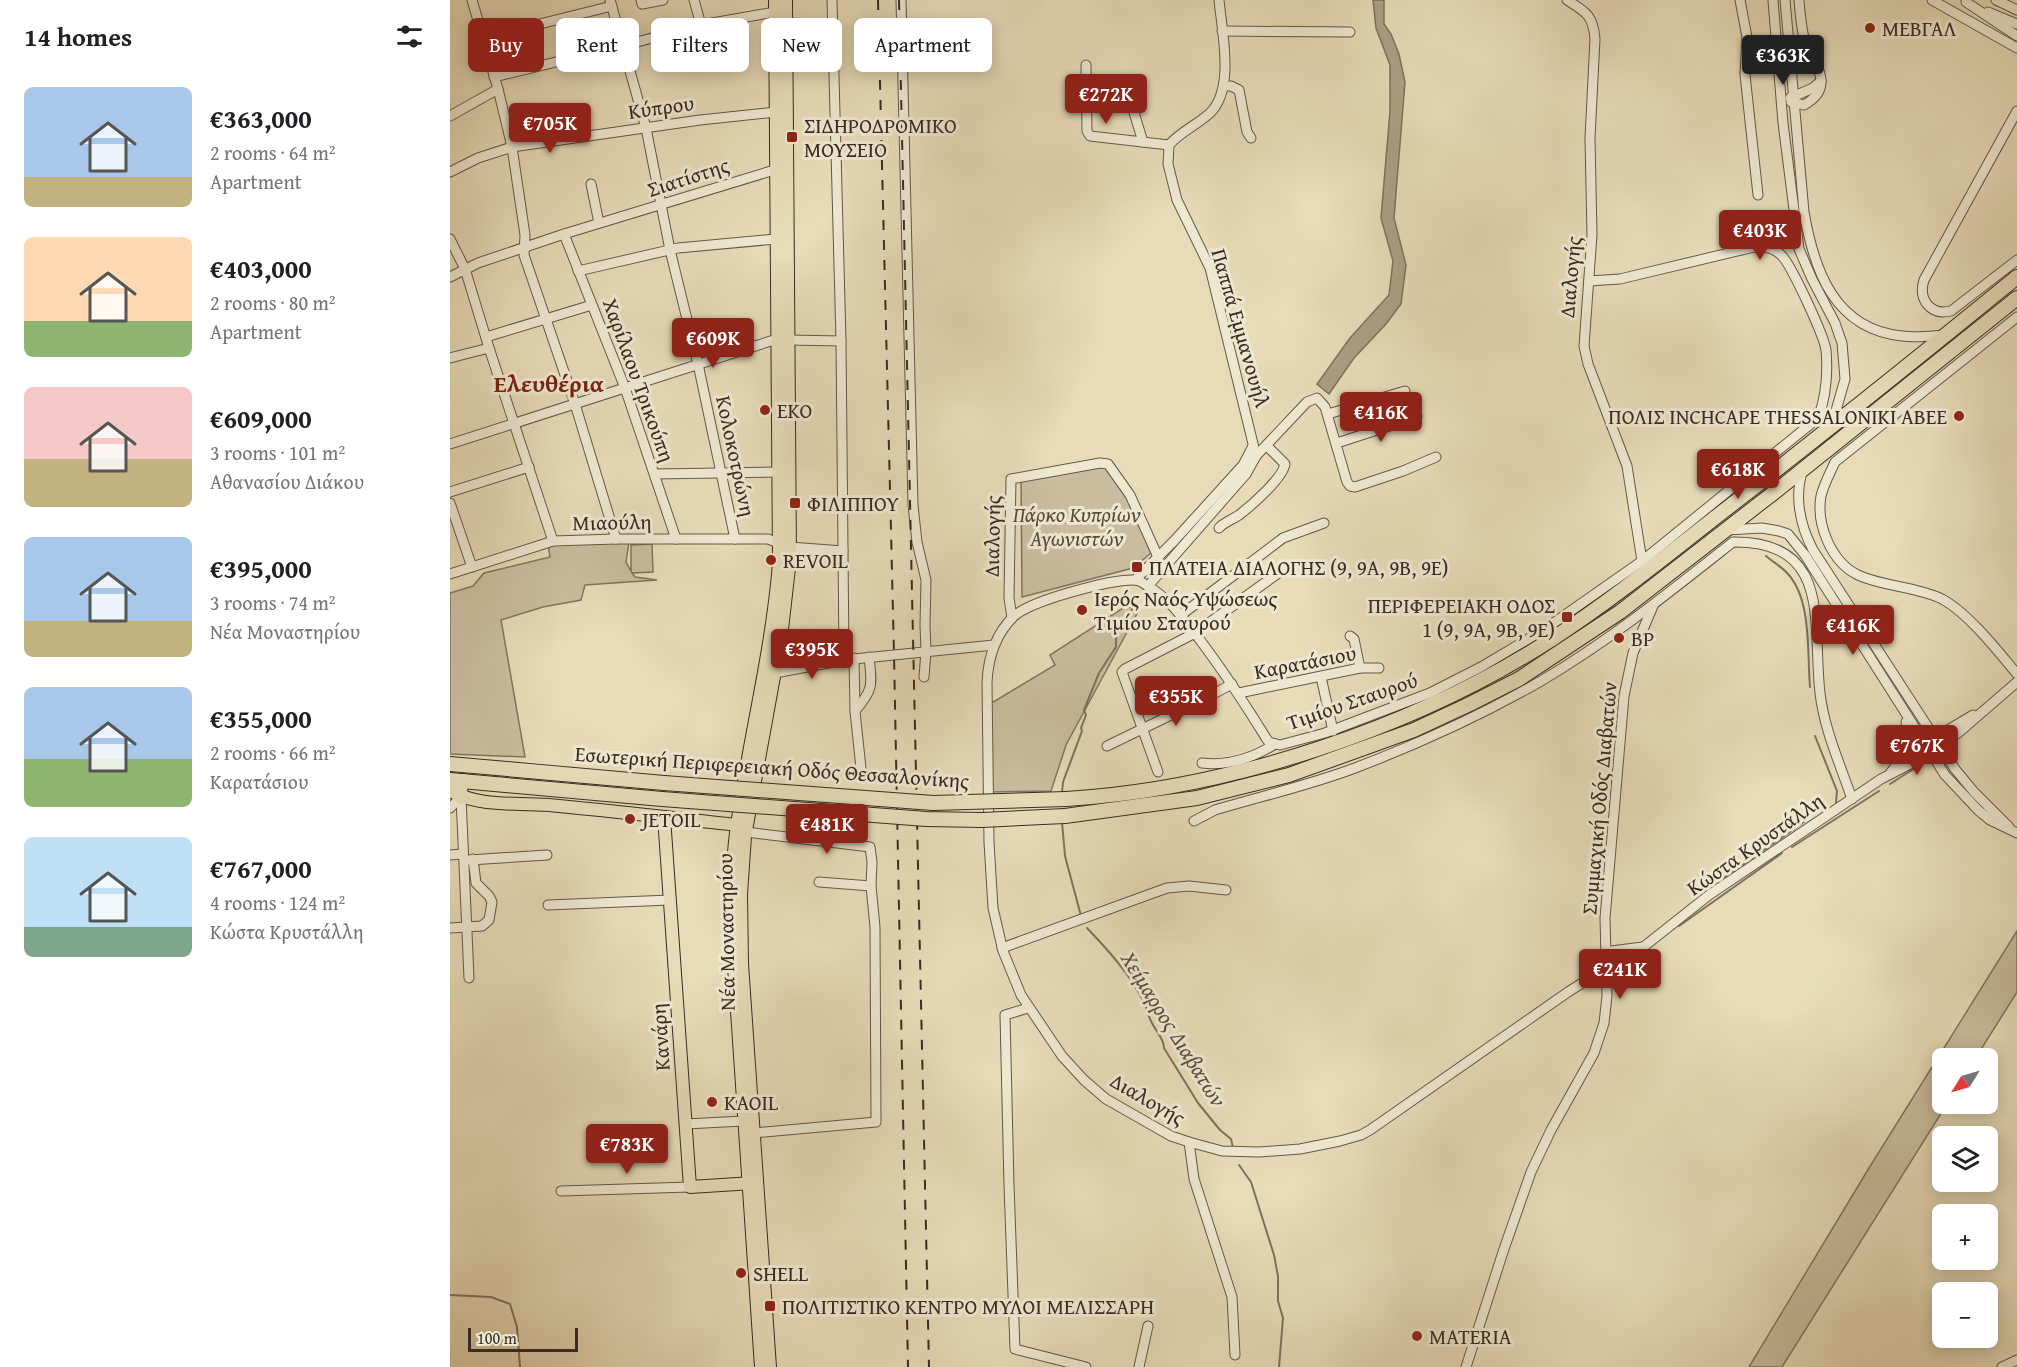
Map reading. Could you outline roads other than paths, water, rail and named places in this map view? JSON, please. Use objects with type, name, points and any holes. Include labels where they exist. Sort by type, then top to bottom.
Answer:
[{"type":"highway","name":"Εσωτερική Περιφερειακή Οδός Θεσσαλονίκης","points":[[450,764],[664,783],[933,802],[1066,799],[1171,786],[1251,768],[1337,743],[1410,714],[1457,692],[1553,639],[1628,585],[1824,433],[2017,277]]},
{"type":"highway","name":"Εσωτερική Περιφερειακή Οδός Θεσσαλονίκης","points":[[456,781],[926,819],[982,820],[1065,816],[1197,798],[1244,787],[1328,762],[1414,730],[1470,704],[1519,679],[1569,647],[1620,612],[1726,530],[2017,298]]},
{"type":"highway","points":[[456,781],[460,788],[456,794]]},
{"type":"main road","points":[[786,0],[786,18]]},
{"type":"main road","points":[[775,6],[776,112],[782,140]]},
{"type":"main road","points":[[782,212],[782,140],[786,72]]},
{"type":"main road","name":"Νέα Μοναστηρίου","points":[[761,1367],[752,1183],[754,1132],[741,937],[742,828],[785,545],[778,472],[783,339],[776,239],[782,212]]},
{"type":"main road","name":"Νέα Μοναστηρίου","points":[[770,1367],[752,1183],[743,1121],[731,922],[733,862],[775,673],[787,600],[782,212]]},
{"type":"main road","points":[[456,794],[486,803],[546,805],[664,817],[742,828]]},
{"type":"main road","name":"Κανάρη","points":[[664,817],[690,1187]]},
{"type":"main road","points":[[690,1187],[752,1183]]},
{"type":"street","points":[[472,0],[477,18]]},
{"type":"street","points":[[641,0],[642,4],[663,0]]},
{"type":"street","points":[[694,0],[699,18]]},
{"type":"street","points":[[832,0],[832,18]]},
{"type":"street","points":[[901,0],[913,505],[917,542],[926,580],[924,677]]},
{"type":"street","points":[[1086,65],[1088,135],[1169,145],[1216,106],[1221,99],[1224,86],[1219,0]]},
{"type":"street","name":"Διαλογής","points":[[1567,0],[1587,12],[1594,29],[1590,138],[1593,195],[1584,331],[1585,351],[1627,465],[1642,561]]},
{"type":"street","points":[[1740,0],[1747,37],[1745,75],[1758,195]]},
{"type":"street","points":[[1773,0],[1781,90],[1790,101],[1808,237],[1820,277],[1836,301],[1863,325],[1882,332],[1913,337],[1947,334]]},
{"type":"street","points":[[1785,0],[1792,80],[1790,101],[1794,220],[1799,249],[1842,343],[1845,379],[1835,414],[1824,433]]},
{"type":"street","points":[[1797,145],[1804,112],[1817,93],[1821,81],[1819,68],[1803,35],[1798,0]]},
{"type":"street","points":[[1932,0],[2017,48]]},
{"type":"street","points":[[1996,0],[2017,10]]},
{"type":"street","points":[[2012,0],[2017,4]]},
{"type":"street","points":[[1964,1],[2017,24]]},
{"type":"street","points":[[1964,1],[2017,36]]},
{"type":"street","points":[[544,21],[611,3]]},
{"type":"street","name":"Κολοκοτρώνη","points":[[611,3],[615,18]]},
{"type":"street","points":[[728,18],[775,6]]},
{"type":"street","points":[[1222,31],[1350,33]]},
{"type":"street","points":[[494,77],[556,62]]},
{"type":"street","points":[[493,72],[512,147],[525,236],[525,259],[575,404],[616,539]]},
{"type":"street","name":"Κολοκοτρώνη","points":[[630,72],[646,128],[670,250],[698,364],[735,539]]},
{"type":"street","points":[[834,72],[841,341],[843,660]]},
{"type":"street","points":[[1792,80],[1805,92]]},
{"type":"street","points":[[1790,101],[1821,81]]},
{"type":"street","points":[[1224,86],[1231,86],[1239,90],[1247,132],[1251,138]]},
{"type":"street","points":[[450,116],[498,89]]},
{"type":"street","points":[[1134,89],[1132,106],[1143,142]]},
{"type":"street","points":[[1790,101],[1804,105],[1812,100]]},
{"type":"street","points":[[2017,111],[1924,280],[1921,293],[1924,300],[1934,310],[1945,313],[1951,311],[2017,260]]},
{"type":"street","name":"Κύπρου","points":[[450,172],[478,158],[512,147],[700,120],[776,112]]},
{"type":"street","name":"Παππά Εμμανουήλ","points":[[1169,145],[1168,164],[1177,200],[1181,213],[1210,268],[1257,456]]},
{"type":"street","name":"Σιατίστης","points":[[450,277],[465,269],[564,234],[782,168]]},
{"type":"street","points":[[591,184],[599,223]]},
{"type":"street","name":"Χαρίλαου Τρικούπη","points":[[564,234],[625,388],[676,539]]},
{"type":"street","points":[[450,239],[465,269],[553,541]]},
{"type":"street","points":[[578,271],[670,250],[776,239]]},
{"type":"street","name":"Τιμίου Σταυρού","points":[[1135,580],[1164,597],[1181,615],[1239,693],[1266,738],[1280,745],[1333,730],[1430,693],[1481,667],[1545,629],[1642,561],[1818,418],[1826,389],[1826,347],[1783,255],[1770,247],[1754,247],[1620,279],[1589,281]]},
{"type":"street","points":[[486,337],[592,305]]},
{"type":"street","points":[[2017,317],[1835,462],[1821,496],[1820,516],[1828,544],[1843,564],[1856,574],[1874,581],[1907,587],[1942,600],[1956,608],[2017,674]]},
{"type":"street","points":[[450,444],[783,339],[841,341]]},
{"type":"street","points":[[450,358],[489,348]]},
{"type":"street","points":[[1328,414],[1405,391]]},
{"type":"street","points":[[1148,586],[1246,474],[1257,456],[1313,399],[1317,398],[1322,401],[1328,414],[1350,486],[1355,487],[1403,471],[1436,457]]},
{"type":"street","points":[[1337,443],[1417,417]]},
{"type":"street","points":[[775,673],[854,658],[994,645],[1012,618],[1027,607],[1056,596],[1120,581],[1135,580],[1243,465],[1254,443]]},
{"type":"street","points":[[1219,528],[1240,514],[1267,490],[1284,470],[1285,464],[1267,446]]},
{"type":"street","name":"Διαλογής","points":[[1012,618],[1009,598],[1011,479],[1100,463],[1108,464],[1130,495],[1158,557]]},
{"type":"street","points":[[450,492],[529,467]]},
{"type":"street","points":[[1803,469],[1798,487],[1798,500],[1808,540],[1936,742],[1964,781],[2015,832]]},
{"type":"street","points":[[655,474],[778,472]]},
{"type":"street","points":[[450,503],[472,567]]},
{"type":"street","points":[[1181,615],[1283,538],[1324,523]]},
{"type":"street","points":[[1726,530],[1762,528],[1788,534],[1805,555],[1945,775],[1967,800],[1990,820],[2015,832]]},
{"type":"street","name":"Μιαούλη","points":[[450,574],[553,541],[765,539],[785,545],[843,551]]},
{"type":"street","points":[[1194,821],[1215,810],[1354,768],[1498,704],[1574,661],[1654,604],[1733,542],[1762,543],[1790,557],[1800,566],[1808,580],[1814,600],[1820,693],[1826,723],[1852,799]]},
{"type":"street","points":[[1158,772],[1122,672],[1195,633],[1284,569]]},
{"type":"street","name":"Συμμαχική Οδός Διαβατών","points":[[1466,1367],[1504,1249],[1532,1172],[1551,1130],[1600,1042],[1606,1016],[1606,911],[1624,696],[1633,653],[1654,604]]},
{"type":"street","points":[[1350,636],[1354,639],[1360,668]]},
{"type":"street","name":"Διαλογής","points":[[994,645],[987,683],[989,822],[993,908],[1002,948],[1016,985],[1028,1008],[1062,1056],[1096,1090],[1139,1119],[1189,1142],[1222,1151],[1259,1152],[1300,1149],[1360,1135],[1606,968]]},
{"type":"street","points":[[855,711],[868,696],[870,689],[868,657]]},
{"type":"street","points":[[854,658],[855,711],[862,778]]},
{"type":"street","name":"Καρατάσιου","points":[[1239,693],[1360,668],[1379,668]]},
{"type":"street","points":[[1321,677],[1333,730]]},
{"type":"street","name":"Κώστα Κρυστάλλη","points":[[1889,773],[1904,756],[1936,742],[1989,707],[2017,682]]},
{"type":"street","name":"Καρατάσιου","points":[[1107,746],[1232,684]]},
{"type":"street","points":[[1898,700],[1910,733],[1904,756]]},
{"type":"street","points":[[1202,763],[1218,765],[1228,763],[1260,753],[1275,744]]},
{"type":"street","name":"Κώστα Κρυστάλλη","points":[[1606,968],[1632,956],[1709,895],[1889,773],[1910,764],[1927,747]]},
{"type":"street","points":[[450,808],[456,794]]},
{"type":"street","points":[[456,794],[466,858],[469,978]]},
{"type":"street","points":[[742,828],[870,847],[875,927],[876,1122],[754,1132]]},
{"type":"street","points":[[450,855],[466,858],[547,855]]},
{"type":"street","points":[[450,928],[482,926],[489,920],[492,902],[476,883],[466,858]]},
{"type":"street","points":[[819,882],[871,886]]},
{"type":"street","points":[[1002,948],[1167,888],[1189,886],[1226,890]]},
{"type":"street","points":[[548,905],[670,900]]},
{"type":"street","points":[[1605,954],[1611,951],[1643,947]]},
{"type":"street","points":[[1028,1008],[1005,1015],[1008,1185],[1015,1349],[1086,1367]]},
{"type":"street","points":[[686,1124],[743,1121]]},
{"type":"street","points":[[1189,1142],[1194,1179],[1232,1297],[1235,1355]]},
{"type":"street","points":[[561,1191],[690,1187]]},
{"type":"street","points":[[1139,1367],[1148,1326]]},
{"type":"street","points":[[2002,1367],[2017,1360]]},
{"type":"waterway","points":[[1766,556],[1788,574],[1801,598],[1807,628],[1810,687]]},
{"type":"waterway","name":"Χείμαρρος Διαβατών","points":[[1062,793],[1063,782],[1082,731],[1086,715],[1084,710],[1099,673],[1116,647],[1116,638],[1134,605]]},
{"type":"waterway","points":[[1815,736],[1837,791],[1836,802]]},
{"type":"waterway","points":[[1890,784],[1915,768]]},
{"type":"waterway","points":[[1792,847],[1879,791]]},
{"type":"waterway","name":"Χείμαρρος Διαβατών","points":[[1062,822],[1065,856],[1081,916]]},
{"type":"waterway","points":[[1721,880],[1804,822]]},
{"type":"waterway","points":[[1679,926],[1782,853]]},
{"type":"waterway","name":"Χείμαρρος Διαβατών","points":[[1087,928],[1132,982],[1163,1041],[1164,1048],[1198,1103],[1220,1130],[1231,1139],[1233,1148]]},
{"type":"waterway","name":"Χείμαρρος Διαβατών","points":[[1239,1165],[1251,1182],[1274,1255],[1278,1276],[1278,1301],[1283,1318],[1279,1367]]},
{"type":"waterway","points":[[450,1295],[491,1297],[510,1304],[517,1327],[520,1367]]},
{"type":"railway","points":[[878,0],[908,1367]]},
{"type":"railway","points":[[899,0],[929,1367]]},
{"type":"place","name":"ΜΕΒΓΑΛ","points":[[1870,28]]},
{"type":"place","name":"ΣΙΔΗΡΟΔΡΟΜΙΚΟ ΜΟΥΣΕΙΟ","points":[[792,137]]},
{"type":"place","name":"EKO","points":[[765,410]]},
{"type":"place","name":"ΠΟΛΙΣ INCHCAPE THESSALONIKI ΑΒΕΕ","points":[[1959,416]]},
{"type":"place","name":"ΦΙΛΙΠΠΟΥ","points":[[795,503]]},
{"type":"place","name":"REVOIL","points":[[771,560]]},
{"type":"place","name":"ΠΛΑΤΕΙΑ ΔΙΑΛΟΓΗΣ (9, 9Α, 9Β, 9Ε)","points":[[1137,567]]},
{"type":"place","name":"Ιερός Ναός Υψώσεως Τιμίου Σταυρού","points":[[1082,610]]},
{"type":"place","name":"ΠΕΡΙΦΕΡΕΙΑΚΗ ΟΔΟΣ 1 (9, 9Α, 9Β, 9Ε)","points":[[1567,617]]},
{"type":"place","name":"BP","points":[[1619,638]]},
{"type":"place","name":"JETOIL","points":[[630,819]]},
{"type":"place","name":"KAOIL","points":[[712,1102]]},
{"type":"place","name":"SHELL","points":[[741,1273]]},
{"type":"place","name":"ΠΟΛΙΤΙΣΤΙΚΟ ΚΕΝΤΡΟ ΜΥΛΟΙ ΜΕΛΙΣΣΑΡΗ","points":[[770,1306]]},
{"type":"place","name":"MATERIA","points":[[1417,1336]]},
{"type":"district","name":"Ελευθέρια","points":[[549,383]]},
{"type":"park label","name":"Πάρκο Κυπρίων Αγωνιστών","points":[[1077,526]]}]
